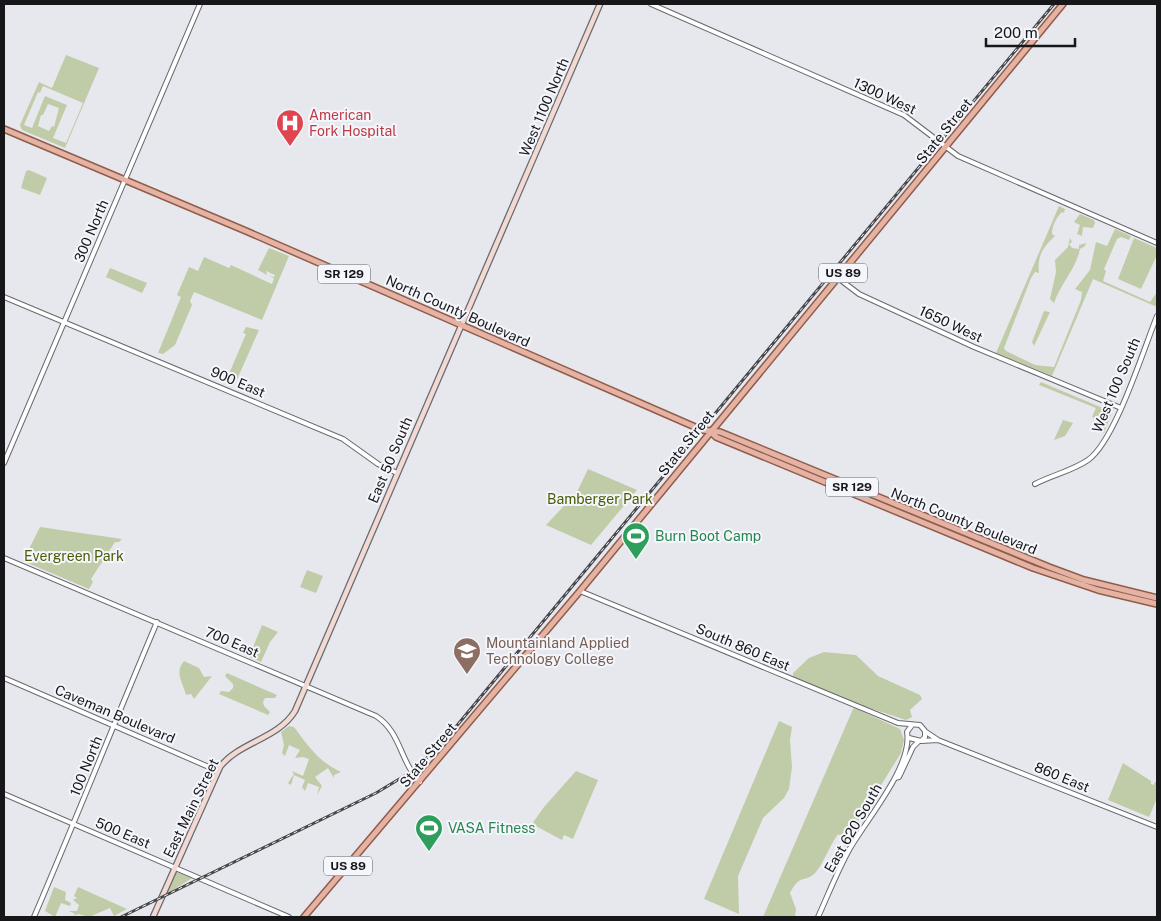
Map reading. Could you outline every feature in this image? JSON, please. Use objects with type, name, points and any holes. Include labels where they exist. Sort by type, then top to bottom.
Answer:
[{"type":"main road","name":"West 1100 North","points":[[508,218],[600,4]]},
{"type":"main road","name":"State Street","points":[[304,917],[580,591],[1063,4]]},
{"type":"main road","name":"North County Boulevard","points":[[4,129],[710,432],[716,437],[993,552],[1082,585],[1157,604]]},
{"type":"main road","name":"East 50 South","points":[[295,711],[508,218]]},
{"type":"main road","name":"North County Boulevard","points":[[710,432],[720,432],[1049,567],[1099,584],[1157,598]]},
{"type":"main road","name":"East Main Street","points":[[153,917],[218,771],[234,752],[279,728],[295,711]]},
{"type":"street","name":"1300 West","points":[[651,4],[904,115],[958,156],[1157,244]]},
{"type":"street","name":"300 North","points":[[4,463],[199,6]]},
{"type":"street","name":"1650 West","points":[[838,278],[864,296],[974,347],[1120,408]]},
{"type":"street","name":"900 East","points":[[4,297],[344,439],[378,464],[397,473]]},
{"type":"street","name":"West 100 South","points":[[1035,484],[1078,466],[1098,452],[1120,408],[1157,316]]},
{"type":"street","name":"700 East","points":[[4,558],[307,686],[380,719],[394,733],[406,765],[420,782]]},
{"type":"street","name":"South 860 East","points":[[580,591],[898,723],[913,724]]},
{"type":"street","name":"100 North","points":[[34,917],[74,825],[157,622]]},
{"type":"street","name":"Caveman Boulevard","points":[[4,678],[218,771]]},
{"type":"street","name":"South 860 East","points":[[898,723],[907,732]]},
{"type":"street","points":[[913,724],[920,725],[938,740],[920,742],[909,738],[907,732],[913,724]]},
{"type":"street","points":[[920,742],[925,737],[926,731]]},
{"type":"street","name":"East 620 South","points":[[818,917],[850,850],[895,778],[906,752],[909,738]]},
{"type":"street","name":"860 East","points":[[938,740],[1157,827]]},
{"type":"street","name":"East 620 South","points":[[895,778],[898,777],[912,747],[920,742]]},
{"type":"street","name":"500 East","points":[[4,794],[289,917]]},
{"type":"green space","points":[[66,55],[99,68],[65,148],[22,130],[20,125],[39,82],[52,88]],"holes":[[[43,86],[83,103],[66,143],[53,138],[67,105],[45,96],[32,128],[24,125],[38,92],[40,93]],[[48,104],[59,108],[54,127],[52,126],[49,131],[38,126],[41,115],[43,115]]]},
{"type":"green space","points":[[29,170],[47,178],[40,195],[21,188],[26,171]]},
{"type":"green space","points":[[1059,206],[1065,209],[1064,213],[1062,212],[1056,219],[1052,231],[1052,234],[1055,236],[1042,252],[1039,262],[1039,273],[1035,272],[1031,278],[1004,348],[1006,351],[1035,365],[1054,367],[1081,300],[1082,292],[1075,289],[1090,270],[1096,242],[1107,246],[1115,229],[1131,236],[1129,240],[1121,237],[1117,239],[1104,269],[1106,271],[1103,281],[1150,302],[1157,292],[1157,307],[1093,279],[1052,376],[996,353]]},
{"type":"green space","points":[[1080,214],[1094,220],[1095,223],[1093,228],[1083,227],[1082,236],[1077,234],[1080,225],[1074,222]]},
{"type":"green space","points":[[1070,238],[1072,242],[1069,244],[1072,248],[1079,249],[1079,245],[1086,243],[1080,249],[1075,263],[1054,303],[1050,299],[1056,272],[1055,260],[1068,247]]},
{"type":"green space","points":[[1134,238],[1157,248],[1157,255],[1141,289],[1118,279]]},
{"type":"green space","points":[[269,248],[289,256],[262,320],[194,292],[190,301],[192,305],[175,345],[163,354],[158,353],[181,297],[177,295],[189,267],[198,271],[204,257],[229,268],[231,265],[272,284],[274,278],[268,276],[274,277],[275,275],[266,271],[267,275],[258,270]]},
{"type":"green space","points":[[110,268],[147,283],[142,293],[106,277]]},
{"type":"green space","points":[[1044,311],[1050,312],[1034,346],[1032,342]]},
{"type":"green space","points":[[246,327],[259,330],[235,384],[226,380],[226,376],[228,376],[246,334],[243,333]]},
{"type":"green space","points":[[1041,382],[1112,412],[1104,433],[1092,429],[1096,419],[1092,417],[1096,408],[1039,385]]},
{"type":"green space","points":[[1063,420],[1073,423],[1065,436],[1054,440]]},
{"type":"green space","name":"Bamberger Park","points":[[588,469],[637,490],[591,545],[546,525],[577,492]]},
{"type":"green space","name":"Evergreen Park","points":[[40,527],[122,539],[119,542],[115,542],[91,579],[93,582],[89,589],[23,561]]},
{"type":"green space","points":[[307,570],[323,576],[316,593],[300,587]]},
{"type":"green space","points":[[262,625],[278,632],[270,642],[261,662],[249,657]]},
{"type":"green space","points":[[824,652],[856,655],[878,676],[920,695],[922,699],[910,710],[912,717],[906,720],[848,701],[793,677],[793,673],[809,658]]},
{"type":"green space","points":[[184,661],[199,668],[204,677],[212,676],[194,699],[191,694],[186,695],[180,678],[181,665]]},
{"type":"green space","points":[[227,673],[277,695],[275,698],[265,698],[263,702],[270,712],[268,715],[219,694],[221,691],[229,692],[233,688],[233,684],[225,676]]},
{"type":"green space","points":[[855,708],[900,729],[904,740],[901,753],[847,840],[838,834],[816,872],[800,880],[790,893],[796,909],[795,917],[763,917],[853,709]]},
{"type":"green space","points":[[779,721],[792,727],[790,740],[792,767],[789,789],[784,798],[763,818],[738,876],[739,914],[704,899]]},
{"type":"green space","points":[[289,726],[294,727],[320,758],[341,772],[334,775],[334,778],[328,768],[315,777],[322,786],[317,795],[319,787],[308,783],[305,791],[302,787],[305,780],[294,775],[291,785],[288,783],[294,774],[292,771],[303,776],[309,759],[303,757],[295,758],[300,750],[289,745],[285,756],[282,753],[284,745],[281,732]]},
{"type":"green space","points":[[1123,763],[1151,781],[1153,785],[1157,780],[1157,798],[1149,817],[1108,800]]},
{"type":"green space","points":[[576,771],[598,780],[573,839],[564,835],[562,840],[532,824],[544,807]]},
{"type":"green space","points":[[176,871],[192,878],[164,896]]},
{"type":"green space","points":[[54,887],[66,892],[65,900],[71,903],[70,906],[61,903],[55,917],[45,911]]},
{"type":"green space","points":[[78,887],[127,909],[114,916],[110,908],[89,917],[78,914],[74,916],[75,914],[69,911],[77,911],[79,905],[73,900],[77,898],[74,896]]},
{"type":"railway","points":[[121,917],[376,793],[411,772],[440,746],[1054,4]]},
{"type":"place","name":"American Fork Hospital","points":[[290,147]]},
{"type":"place","name":"Burn Boot Camp","points":[[636,560]]},
{"type":"place","name":"Mountainland Applied Technology College","points":[[467,675]]},
{"type":"place","name":"VASA Fitness","points":[[429,852]]}]
